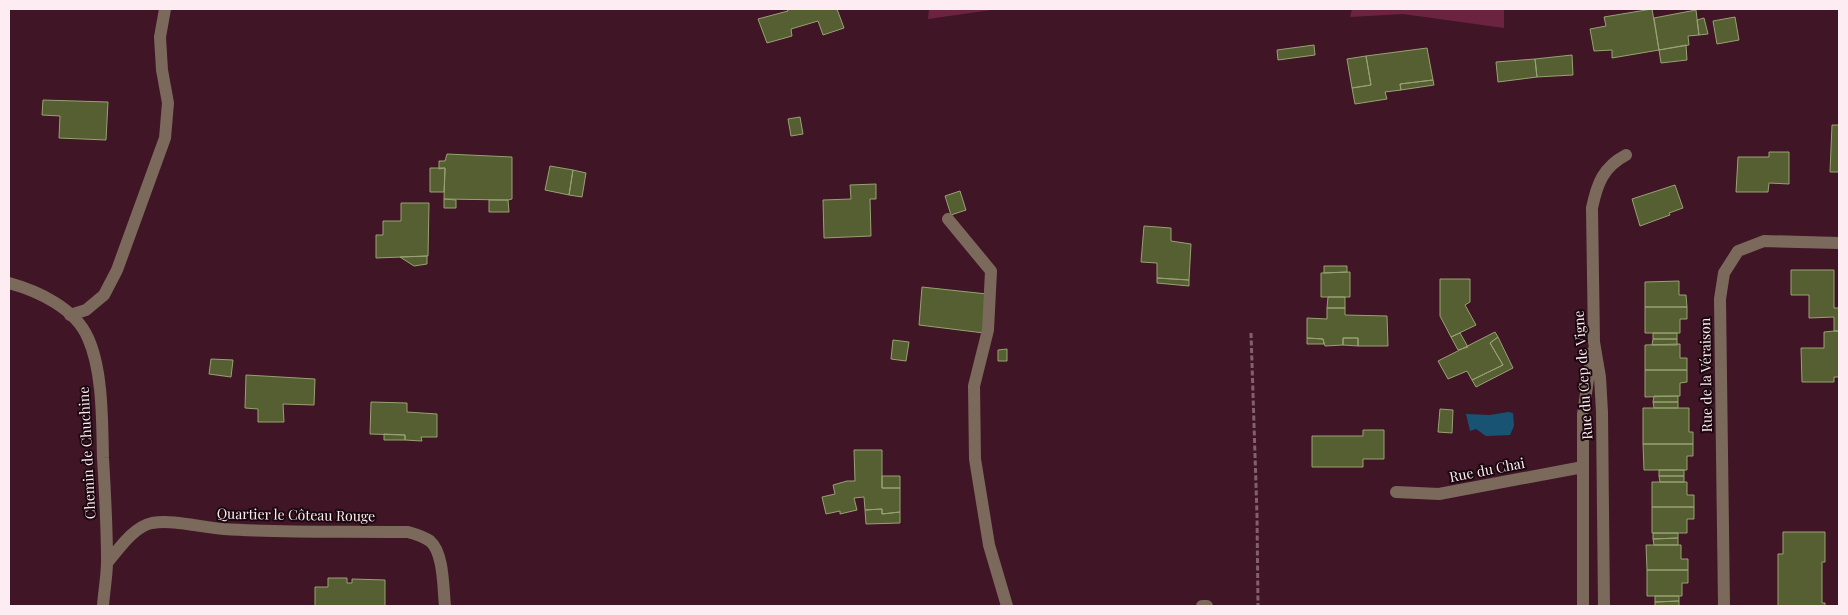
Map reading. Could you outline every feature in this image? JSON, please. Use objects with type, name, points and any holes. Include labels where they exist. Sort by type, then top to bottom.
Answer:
[{"type":"street","points":[[70,316],[86,310],[104,295],[117,270],[165,138],[168,103],[162,70],[160,37],[165,9]]},
{"type":"street","name":"Rue du Cep de Vigne","points":[[1604,606],[1602,412],[1600,377],[1594,342],[1592,208],[1595,193],[1601,179],[1614,162],[1626,156]]},
{"type":"street","points":[[948,219],[991,271],[988,330],[974,386],[975,459],[989,546],[1007,606]]},
{"type":"street","name":"Rue de la Véraison","points":[[1724,606],[1720,298],[1724,273],[1738,252],[1764,241],[1839,244]]},
{"type":"street","name":"Chemin de Chuchine","points":[[9,283],[42,296],[58,305],[81,326],[88,338],[100,395],[107,563],[103,606]]},
{"type":"street","points":[[1583,606],[1583,414],[1594,342]]},
{"type":"street","name":"Rue du Chai","points":[[1396,492],[1439,494],[1583,467]]},
{"type":"street","name":"Quartier le Côteau Rouge","points":[[107,563],[140,528],[151,523],[225,529],[408,532],[421,535],[436,548],[440,557],[445,606]]},
{"type":"street","points":[[1202,606],[1207,606]]},
{"type":"path","points":[[1251,334],[1258,606]]},
{"type":"shaded area","points":[[929,9],[998,9],[928,19]]},
{"type":"shaded area","points":[[1352,9],[1504,9],[1504,28],[1403,14],[1350,17]]},
{"type":"water","points":[[1513,413],[1514,426],[1510,435],[1486,436],[1476,429],[1470,431],[1466,414],[1490,415]]},
{"type":"building","points":[[787,9],[837,9],[844,28],[823,35],[818,21],[791,29],[792,36],[767,43],[758,19],[788,11]]},
{"type":"building","points":[[1652,9],[1659,50],[1612,58],[1612,50],[1594,51],[1590,29],[1606,26],[1604,17]]},
{"type":"building","points":[[1696,10],[1699,35],[1688,36],[1689,45],[1659,50],[1654,18]]},
{"type":"building","points":[[1735,17],[1739,40],[1717,44],[1713,21]]},
{"type":"building","points":[[1704,18],[1708,34],[1699,35],[1697,20]]},
{"type":"building","points":[[1314,45],[1315,55],[1278,60],[1277,50]]},
{"type":"building","points":[[1686,45],[1687,60],[1661,63],[1659,50]]},
{"type":"building","points":[[1427,48],[1433,80],[1400,84],[1401,90],[1385,92],[1387,99],[1355,104],[1352,88],[1371,85],[1366,56]]},
{"type":"building","points":[[1572,55],[1573,75],[1537,77],[1535,59]]},
{"type":"building","points":[[1366,56],[1371,85],[1352,88],[1347,59]]},
{"type":"building","points":[[1535,59],[1537,77],[1498,82],[1496,62]]},
{"type":"building","points":[[1433,80],[1434,85],[1401,90],[1400,84]]},
{"type":"building","points":[[43,100],[108,102],[106,140],[59,138],[60,116],[42,115]]},
{"type":"building","points":[[800,117],[803,134],[791,136],[788,119]]},
{"type":"building","points":[[1832,125],[1839,125],[1839,172],[1830,172]]},
{"type":"building","points":[[1769,152],[1789,152],[1789,184],[1769,183],[1768,192],[1736,192],[1738,157],[1769,157]]},
{"type":"building","points":[[447,154],[512,157],[512,199],[444,199],[445,168],[439,169],[439,161],[445,161]]},
{"type":"building","points":[[550,166],[573,170],[569,195],[545,190]]},
{"type":"building","points":[[430,168],[445,168],[444,192],[430,192]]},
{"type":"building","points":[[573,170],[586,173],[582,197],[569,195]]},
{"type":"building","points":[[876,184],[876,199],[870,199],[871,236],[824,238],[823,200],[851,199],[850,185]]},
{"type":"building","points":[[1675,185],[1683,208],[1640,226],[1632,199]]},
{"type":"building","points":[[960,191],[966,210],[951,215],[945,196]]},
{"type":"building","points":[[444,199],[456,200],[456,208],[444,208]]},
{"type":"building","points":[[489,200],[508,200],[509,212],[489,212]]},
{"type":"building","points":[[401,203],[429,203],[428,256],[376,258],[376,235],[383,235],[383,221],[401,221]]},
{"type":"building","points":[[1144,226],[1171,228],[1171,241],[1191,244],[1189,280],[1157,278],[1157,263],[1141,262]]},
{"type":"building","points":[[427,256],[427,264],[414,266],[400,257]]},
{"type":"building","points":[[1324,266],[1347,266],[1347,272],[1324,273]]},
{"type":"building","points":[[1791,270],[1834,270],[1834,308],[1839,308],[1839,331],[1834,331],[1834,317],[1809,318],[1809,295],[1791,295]]},
{"type":"building","points":[[1350,272],[1350,297],[1321,297],[1321,273]]},
{"type":"building","points":[[1157,278],[1189,280],[1189,286],[1157,283]]},
{"type":"building","points":[[1440,279],[1470,279],[1470,302],[1465,305],[1476,325],[1451,337],[1440,316]]},
{"type":"building","points":[[1679,281],[1679,295],[1686,295],[1687,307],[1645,307],[1645,282]]},
{"type":"building","points":[[922,287],[987,294],[984,333],[919,325]]},
{"type":"building","points":[[1328,297],[1345,297],[1345,308],[1327,308]]},
{"type":"building","points":[[1645,307],[1687,307],[1687,319],[1680,319],[1680,333],[1645,333]]},
{"type":"building","points":[[1327,308],[1345,308],[1345,315],[1387,316],[1388,346],[1358,346],[1358,338],[1343,338],[1343,345],[1325,346],[1323,339],[1307,338],[1307,318],[1327,319]]},
{"type":"building","points":[[1839,331],[1839,377],[1834,377],[1834,382],[1802,382],[1801,348],[1824,348],[1824,332]]},
{"type":"building","points":[[1495,332],[1498,337],[1490,343],[1503,365],[1472,380],[1467,371],[1448,379],[1438,361]]},
{"type":"building","points":[[1460,333],[1468,347],[1458,350],[1451,337]]},
{"type":"building","points":[[1653,333],[1677,333],[1677,339],[1653,339]]},
{"type":"building","points":[[1498,337],[1513,368],[1476,387],[1472,380],[1503,365],[1490,343]]},
{"type":"building","points":[[1307,338],[1323,339],[1324,344],[1307,344]]},
{"type":"building","points":[[1343,338],[1358,338],[1358,346],[1343,345]]},
{"type":"building","points":[[1653,339],[1677,339],[1677,345],[1652,345]]},
{"type":"building","points":[[893,340],[909,342],[906,361],[891,359]]},
{"type":"building","points":[[1680,344],[1680,358],[1687,358],[1687,370],[1645,370],[1645,345]]},
{"type":"building","points":[[1007,349],[1007,361],[998,361],[998,350]]},
{"type":"building","points":[[211,359],[233,360],[231,377],[209,374]]},
{"type":"building","points":[[1645,370],[1687,370],[1687,382],[1680,383],[1680,396],[1645,397]]},
{"type":"building","points":[[246,375],[315,379],[314,405],[283,404],[284,422],[258,422],[258,409],[245,408]]},
{"type":"building","points":[[1654,396],[1678,396],[1678,402],[1653,402]]},
{"type":"building","points":[[371,402],[407,403],[407,412],[437,414],[437,437],[421,437],[422,441],[405,440],[405,435],[370,434]]},
{"type":"building","points":[[1653,402],[1678,402],[1678,408],[1654,408]]},
{"type":"building","points":[[1643,408],[1689,408],[1689,432],[1693,432],[1693,444],[1643,444]]},
{"type":"building","points":[[1440,409],[1453,410],[1452,433],[1438,432]]},
{"type":"building","points":[[1363,430],[1384,430],[1384,459],[1363,459],[1363,467],[1312,467],[1312,436],[1363,436]]},
{"type":"building","points":[[384,434],[405,435],[405,440],[384,440]]},
{"type":"building","points":[[1643,444],[1693,444],[1693,456],[1687,456],[1687,470],[1644,470]]},
{"type":"building","points":[[854,450],[882,450],[882,488],[900,488],[900,512],[882,514],[882,509],[865,510],[864,497],[854,498],[857,510],[840,514],[840,511],[826,514],[822,497],[835,494],[833,485],[855,481]]},
{"type":"building","points":[[1659,470],[1684,470],[1684,476],[1659,476]]},
{"type":"building","points":[[882,476],[900,476],[900,488],[882,488]]},
{"type":"building","points":[[1659,476],[1684,476],[1684,482],[1660,482]]},
{"type":"building","points":[[1652,482],[1687,482],[1687,495],[1694,495],[1694,507],[1652,507]]},
{"type":"building","points":[[1652,507],[1694,507],[1694,519],[1687,519],[1687,533],[1652,533]]},
{"type":"building","points":[[882,509],[882,514],[900,512],[900,523],[866,524],[865,510]]},
{"type":"building","points":[[1783,532],[1825,532],[1825,562],[1822,562],[1822,603],[1825,603],[1825,606],[1778,606],[1778,554],[1783,554]]},
{"type":"building","points":[[1653,533],[1678,533],[1678,538],[1653,539]]},
{"type":"building","points":[[1678,538],[1678,545],[1654,545],[1653,539]]},
{"type":"building","points":[[1646,545],[1681,545],[1681,559],[1688,559],[1688,570],[1647,570]]},
{"type":"building","points":[[1647,570],[1688,570],[1688,583],[1682,583],[1682,596],[1647,596]]},
{"type":"building","points":[[328,578],[347,578],[347,583],[352,583],[352,579],[385,580],[385,606],[315,606],[315,587],[328,587]]},
{"type":"building","points":[[1655,596],[1679,596],[1679,601],[1655,602]]},
{"type":"building","points":[[1679,601],[1679,606],[1655,606],[1655,602]]}]
